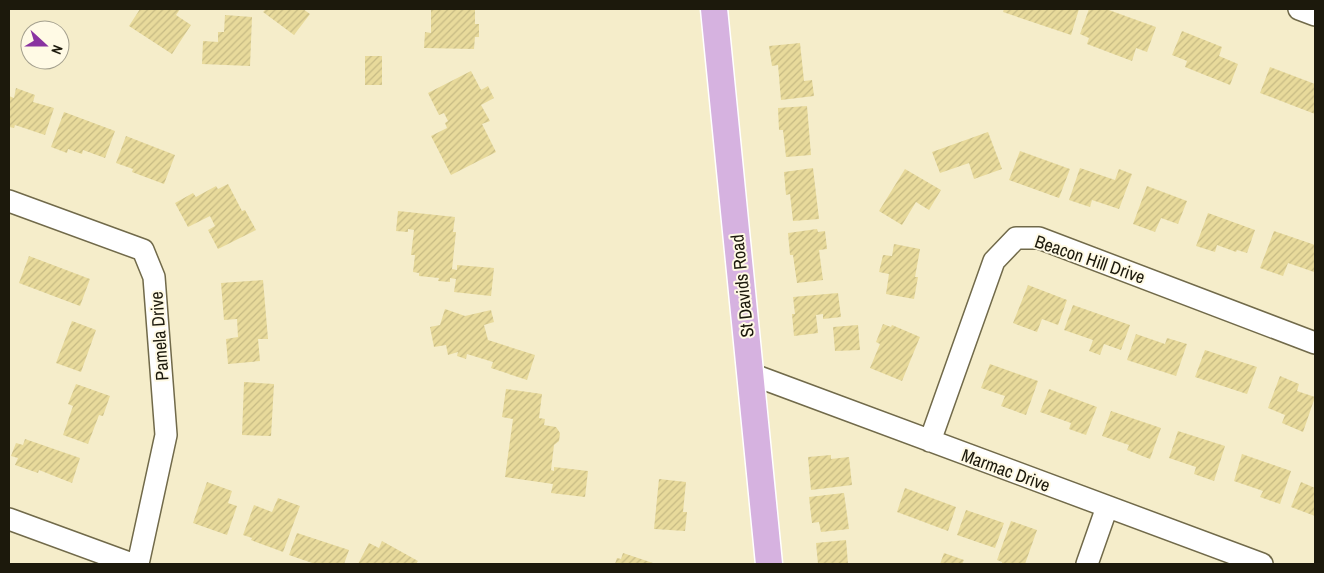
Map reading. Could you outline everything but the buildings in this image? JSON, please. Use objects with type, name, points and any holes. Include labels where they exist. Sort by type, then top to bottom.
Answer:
[{"type":"main road","name":"St Davids Road","points":[[714,9],[769,564]]},
{"type":"street","points":[[1299,9],[1315,15]]},
{"type":"street","name":"Pamela Drive","points":[[9,201],[143,250],[154,277],[166,435],[138,564]]},
{"type":"street","name":"Beacon Hill Drive","points":[[930,441],[994,261],[1016,238],[1039,238],[1315,344]]},
{"type":"street","name":"Marmac Drive","points":[[751,374],[1262,564]]},
{"type":"street","points":[[1087,564],[1107,507]]},
{"type":"street","points":[[9,519],[132,564]]}]
